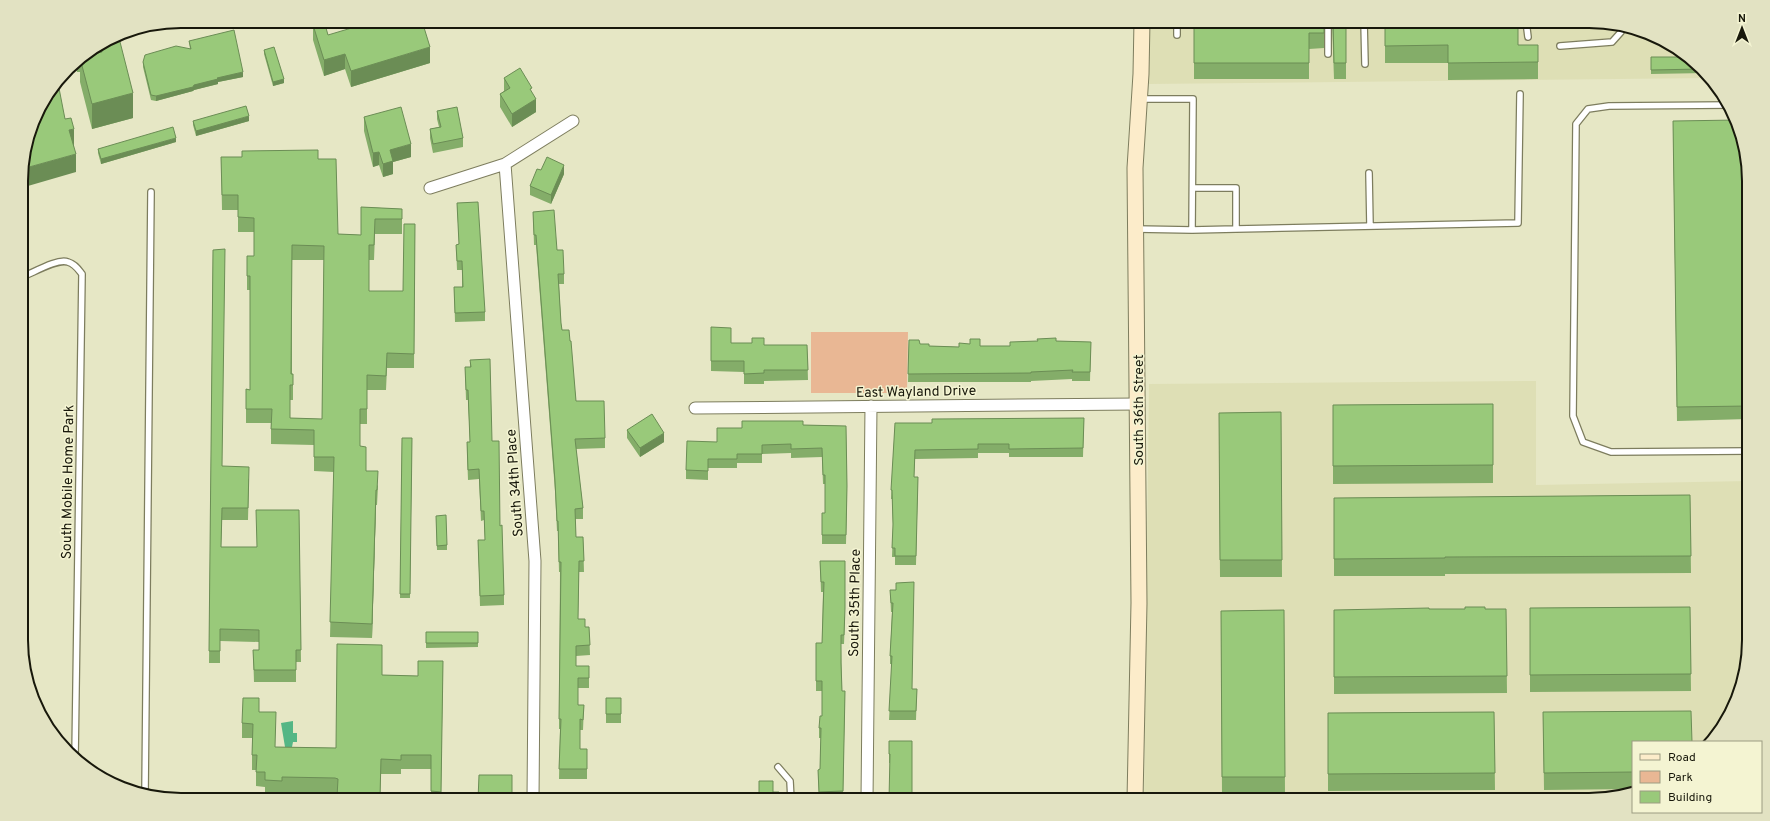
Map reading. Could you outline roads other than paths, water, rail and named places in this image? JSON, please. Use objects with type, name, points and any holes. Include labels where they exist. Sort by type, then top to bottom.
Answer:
[{"type":"street","name":"South 36th Street","points":[[1135,793],[1139,602],[1135,168],[1140,99],[1142,28]]},
{"type":"street","points":[[430,188],[505,164],[573,121]]},
{"type":"street","name":"South 34th Place","points":[[505,164],[535,561],[533,793]]},
{"type":"street","name":"East Wayland Drive","points":[[695,408],[1138,404]]},
{"type":"street","name":"South 35th Place","points":[[867,793],[871,406]]},
{"type":"lane","points":[[1177,28],[1177,35]]},
{"type":"lane","points":[[1328,28],[1328,54]]},
{"type":"lane","points":[[1364,28],[1365,64]]},
{"type":"lane","points":[[1527,28],[1528,37]]},
{"type":"lane","points":[[1560,46],[1612,42],[1621,31]]},
{"type":"lane","points":[[1136,230],[1518,223],[1520,94]]},
{"type":"lane","points":[[1140,99],[1192,99],[1192,230]]},
{"type":"lane","points":[[1722,105],[1609,106],[1588,109],[1576,124],[1573,416],[1583,442],[1611,452],[1742,450]]},
{"type":"lane","points":[[1369,173],[1370,226]]},
{"type":"lane","points":[[1193,188],[1236,188],[1236,229]]},
{"type":"lane","points":[[145,789],[151,192]]},
{"type":"lane","name":"South Mobile Home Park","points":[[28,274],[59,261],[68,261],[75,265],[82,274],[75,750]]},
{"type":"lane","points":[[778,767],[790,781],[791,793]]}]
